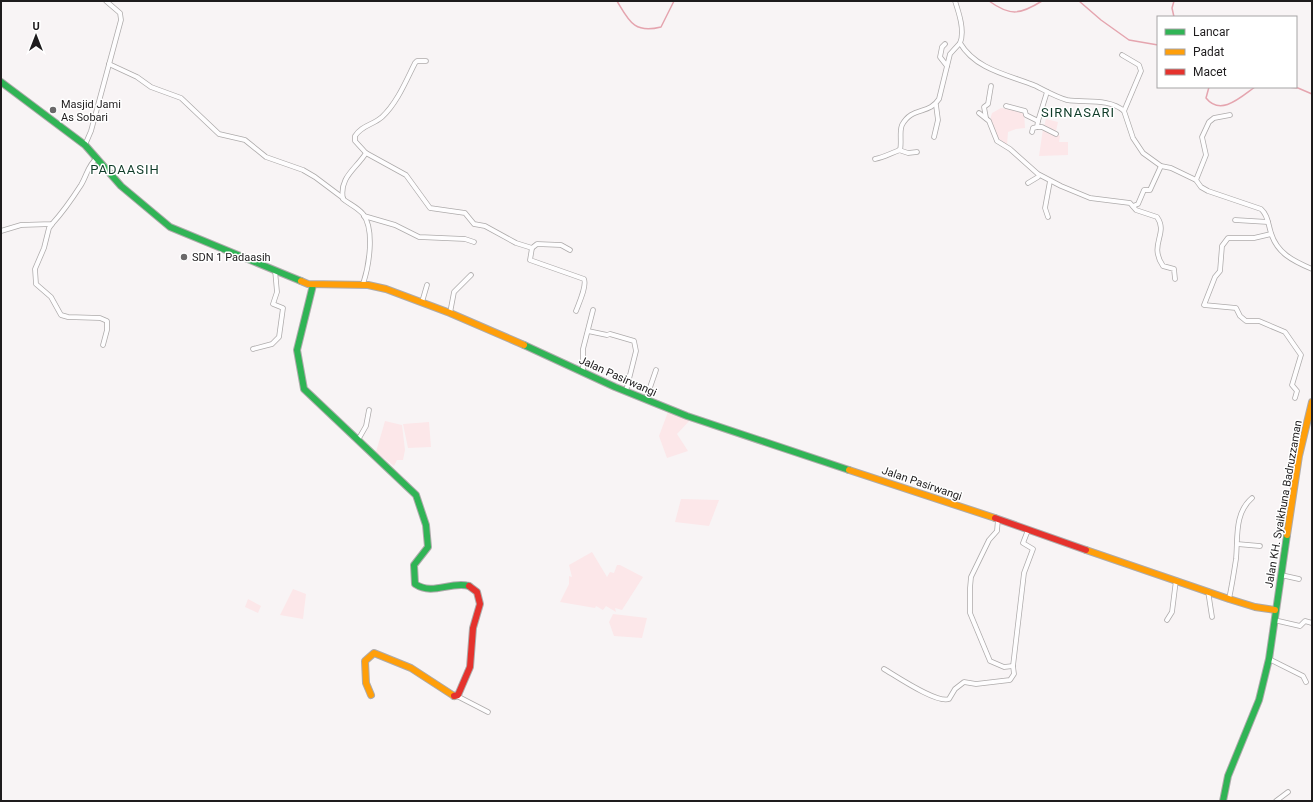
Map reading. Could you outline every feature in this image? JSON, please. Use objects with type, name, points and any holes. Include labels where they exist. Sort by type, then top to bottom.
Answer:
[{"type":"street","points":[[85,145],[91,131],[109,64],[118,38],[121,17],[120,13],[106,1]]},
{"type":"street","points":[[934,138],[938,120],[936,104],[939,99],[946,66],[950,54],[962,39],[955,1]]},
{"type":"street","points":[[960,43],[967,54],[980,64],[1047,92],[1067,100],[1108,104],[1124,111]]},
{"type":"street","points":[[945,44],[942,47],[940,57],[946,66]]},
{"type":"street","points":[[1122,55],[1138,65],[1141,71],[1124,111],[1137,146],[1148,158],[1161,166],[1171,168],[1196,180],[1201,187],[1208,191],[1257,207],[1264,212],[1271,234],[1281,251],[1288,258],[1312,269]]},
{"type":"street","points":[[426,61],[417,61],[415,63],[399,95],[383,117],[361,128],[355,136],[355,141],[366,153],[406,175],[430,208],[465,213],[474,224],[485,226],[516,243],[532,248]]},
{"type":"street","points":[[109,64],[151,87],[184,100],[218,134],[246,140],[266,157],[303,170],[316,177],[354,206],[364,216],[368,224],[369,247],[363,284]]},
{"type":"street","name":"Jalan Pasirwangi","points":[[1,82],[85,145],[121,186],[170,227],[193,238],[313,285],[363,284],[381,287],[450,313],[583,371],[626,392],[687,416],[998,519],[1229,599],[1275,610]]},
{"type":"street","points":[[991,86],[988,104],[984,107],[985,116],[995,142],[1014,155],[1038,177],[1090,198],[1130,203],[1136,210],[1151,214],[1158,218],[1161,231],[1156,244],[1157,256],[1163,266],[1174,269],[1175,279]]},
{"type":"street","points":[[1037,127],[1047,92]]},
{"type":"street","points":[[899,150],[902,142],[903,124],[912,113],[936,104]]},
{"type":"street","points":[[1006,106],[1025,111],[1026,115],[1038,121]]},
{"type":"street","points":[[979,114],[985,116],[989,121],[997,141],[1010,149],[1038,174],[1050,182]]},
{"type":"street","points":[[1196,180],[1206,155],[1202,137],[1209,122],[1214,118],[1230,115]]},
{"type":"street","points":[[1032,132],[1033,128],[1042,127],[1056,134]]},
{"type":"street","points":[[875,159],[887,156],[892,152],[899,150],[908,153],[917,152]]},
{"type":"street","points":[[343,199],[342,191],[344,180],[350,170],[366,153]]},
{"type":"street","points":[[97,158],[89,166],[85,178],[68,205],[49,228],[44,248],[35,269],[35,281],[36,284],[51,297],[61,315],[68,317],[100,318],[107,321],[107,330],[103,345]]},
{"type":"street","points":[[1133,206],[1138,204],[1144,190],[1150,190],[1161,166]]},
{"type":"street","points":[[1028,183],[1038,177]]},
{"type":"street","points":[[1048,217],[1045,208],[1050,182]]},
{"type":"street","points":[[364,216],[399,227],[420,236],[465,239],[474,242]]},
{"type":"street","points":[[1235,220],[1268,222]]},
{"type":"street","points":[[1,231],[21,225],[52,224]]},
{"type":"street","points":[[1271,234],[1254,238],[1228,238],[1222,246],[1220,271],[1215,277],[1204,305],[1236,308],[1240,316],[1246,321],[1259,321],[1287,334],[1301,355],[1292,385],[1297,391],[1295,398]]},
{"type":"street","points":[[570,250],[561,245],[537,244],[532,248],[530,260],[584,279],[584,291],[576,310]]},
{"type":"street","points":[[253,349],[272,344],[280,334],[283,308],[273,304],[277,292],[275,270]]},
{"type":"street","points":[[450,313],[454,292],[471,275]]},
{"type":"street","points":[[313,285],[297,350],[302,385],[308,395],[358,440],[415,494],[419,500],[426,525],[428,547],[414,565],[415,584],[422,589],[433,589],[463,584],[471,586],[478,594],[480,602],[474,625],[471,662],[465,682],[457,696]]},
{"type":"street","points":[[422,302],[427,285]]},
{"type":"street","points":[[583,371],[583,349],[593,310]]},
{"type":"street","points":[[588,331],[607,335],[610,334],[634,341],[636,351],[626,392]]},
{"type":"street","points":[[646,399],[656,370]]},
{"type":"street","name":"Jalan KH. Syaikhuna Badruzzaman","points":[[1223,801],[1228,776],[1259,700],[1269,659],[1280,575],[1299,456],[1312,402]]},
{"type":"street","points":[[358,440],[366,426],[370,410]]},
{"type":"street","points":[[1229,599],[1237,544],[1236,534],[1242,512],[1252,498]]},
{"type":"street","points":[[998,519],[997,531],[989,540],[971,580],[970,613],[990,661],[1004,667],[1013,666]]},
{"type":"street","points":[[884,669],[919,689],[946,700],[951,698],[957,687],[964,682],[976,684],[1008,682],[1014,674],[1013,666],[1024,573],[1033,549],[1023,543],[1028,530]]},
{"type":"street","points":[[1237,544],[1260,546]]},
{"type":"street","points":[[1280,575],[1299,580]]},
{"type":"street","points":[[1167,620],[1172,612],[1176,580]]},
{"type":"street","points":[[1208,591],[1212,617]]},
{"type":"street","points":[[1274,620],[1300,626],[1305,621],[1312,623]]},
{"type":"street","points":[[372,695],[366,683],[365,661],[374,653],[411,668],[450,695],[457,696],[488,712]]},
{"type":"street","points":[[1269,659],[1303,676],[1306,682]]},
{"type":"street","points":[[1276,801],[1288,792]]},
{"type":"shaded area","points":[[1001,108],[1024,111],[1025,128],[1008,132],[1007,145],[999,139],[991,127],[992,113]]},
{"type":"shaded area","points":[[1046,119],[1058,122],[1056,131],[1044,126]]},
{"type":"shaded area","points":[[1043,129],[1060,136],[1059,142],[1068,142],[1068,155],[1039,156]]},
{"type":"shaded area","points":[[668,412],[690,420],[677,434],[688,451],[667,458],[659,436]]},
{"type":"shaded area","points":[[385,421],[402,425],[405,450],[403,460],[397,460],[394,466],[376,452]]},
{"type":"shaded area","points":[[429,422],[431,447],[408,448],[403,424]]},
{"type":"shaded area","points":[[681,499],[719,500],[709,526],[675,522]]},
{"type":"shaded area","points":[[592,552],[607,577],[610,572],[614,573],[617,565],[620,565],[643,577],[622,610],[615,608],[616,612],[606,606],[603,610],[596,606],[595,608],[560,602],[569,584],[569,576],[572,577],[569,565]]},
{"type":"shaded area","points":[[293,589],[306,594],[303,619],[280,615]]},
{"type":"shaded area","points":[[248,599],[261,606],[258,613],[245,607]]},
{"type":"shaded area","points":[[613,614],[647,618],[642,638],[614,636],[609,622]]},
{"type":"waterway","points":[[617,1],[629,20],[633,24],[644,29],[661,27],[674,1]]},
{"type":"waterway","points":[[989,1],[1004,10],[1016,12],[1028,9],[1042,1]]},
{"type":"waterway","points":[[1079,1],[1101,20],[1129,40],[1157,45]]},
{"type":"waterway","points":[[1174,1],[1172,8],[1174,16]]},
{"type":"waterway","points":[[1209,88],[1206,98],[1218,106],[1231,103],[1254,88]]},
{"type":"waterway","points":[[1297,88],[1312,94]]},
{"type":"traffic: fast","points":[[1,82],[85,145],[121,186],[170,227],[301,281]]},
{"type":"traffic: fast","points":[[313,285],[297,350],[304,389],[416,495],[426,525],[428,547],[414,565],[415,584],[428,589],[455,585],[469,586]]},
{"type":"traffic: fast","points":[[524,345],[615,387],[687,416],[849,470]]},
{"type":"traffic: fast","points":[[1223,801],[1228,776],[1259,700],[1269,659],[1287,535]]},
{"type":"traffic: slow","points":[[301,281],[308,284],[368,285],[386,289],[450,313],[524,345]]},
{"type":"traffic: slow","points":[[1287,535],[1299,456],[1312,402]]},
{"type":"traffic: slow","points":[[849,470],[995,518]]},
{"type":"traffic: slow","points":[[1086,550],[1229,599],[1255,607],[1275,610]]},
{"type":"traffic: slow","points":[[371,695],[366,683],[365,661],[374,653],[411,668],[454,696]]},
{"type":"traffic: jam","points":[[995,518],[1086,550]]},
{"type":"traffic: jam","points":[[454,696],[458,695],[470,667],[473,628],[480,604],[477,592],[469,586]]},
{"type":"place","name":"Masjid Jami As Sobari","points":[[53,110]]},
{"type":"place","name":"SDN 1 Padaasih","points":[[184,257]]},
{"type":"district","name":"SIRNASARI","points":[[1078,112]]},
{"type":"district","name":"PADAASIH","points":[[125,169]]}]
